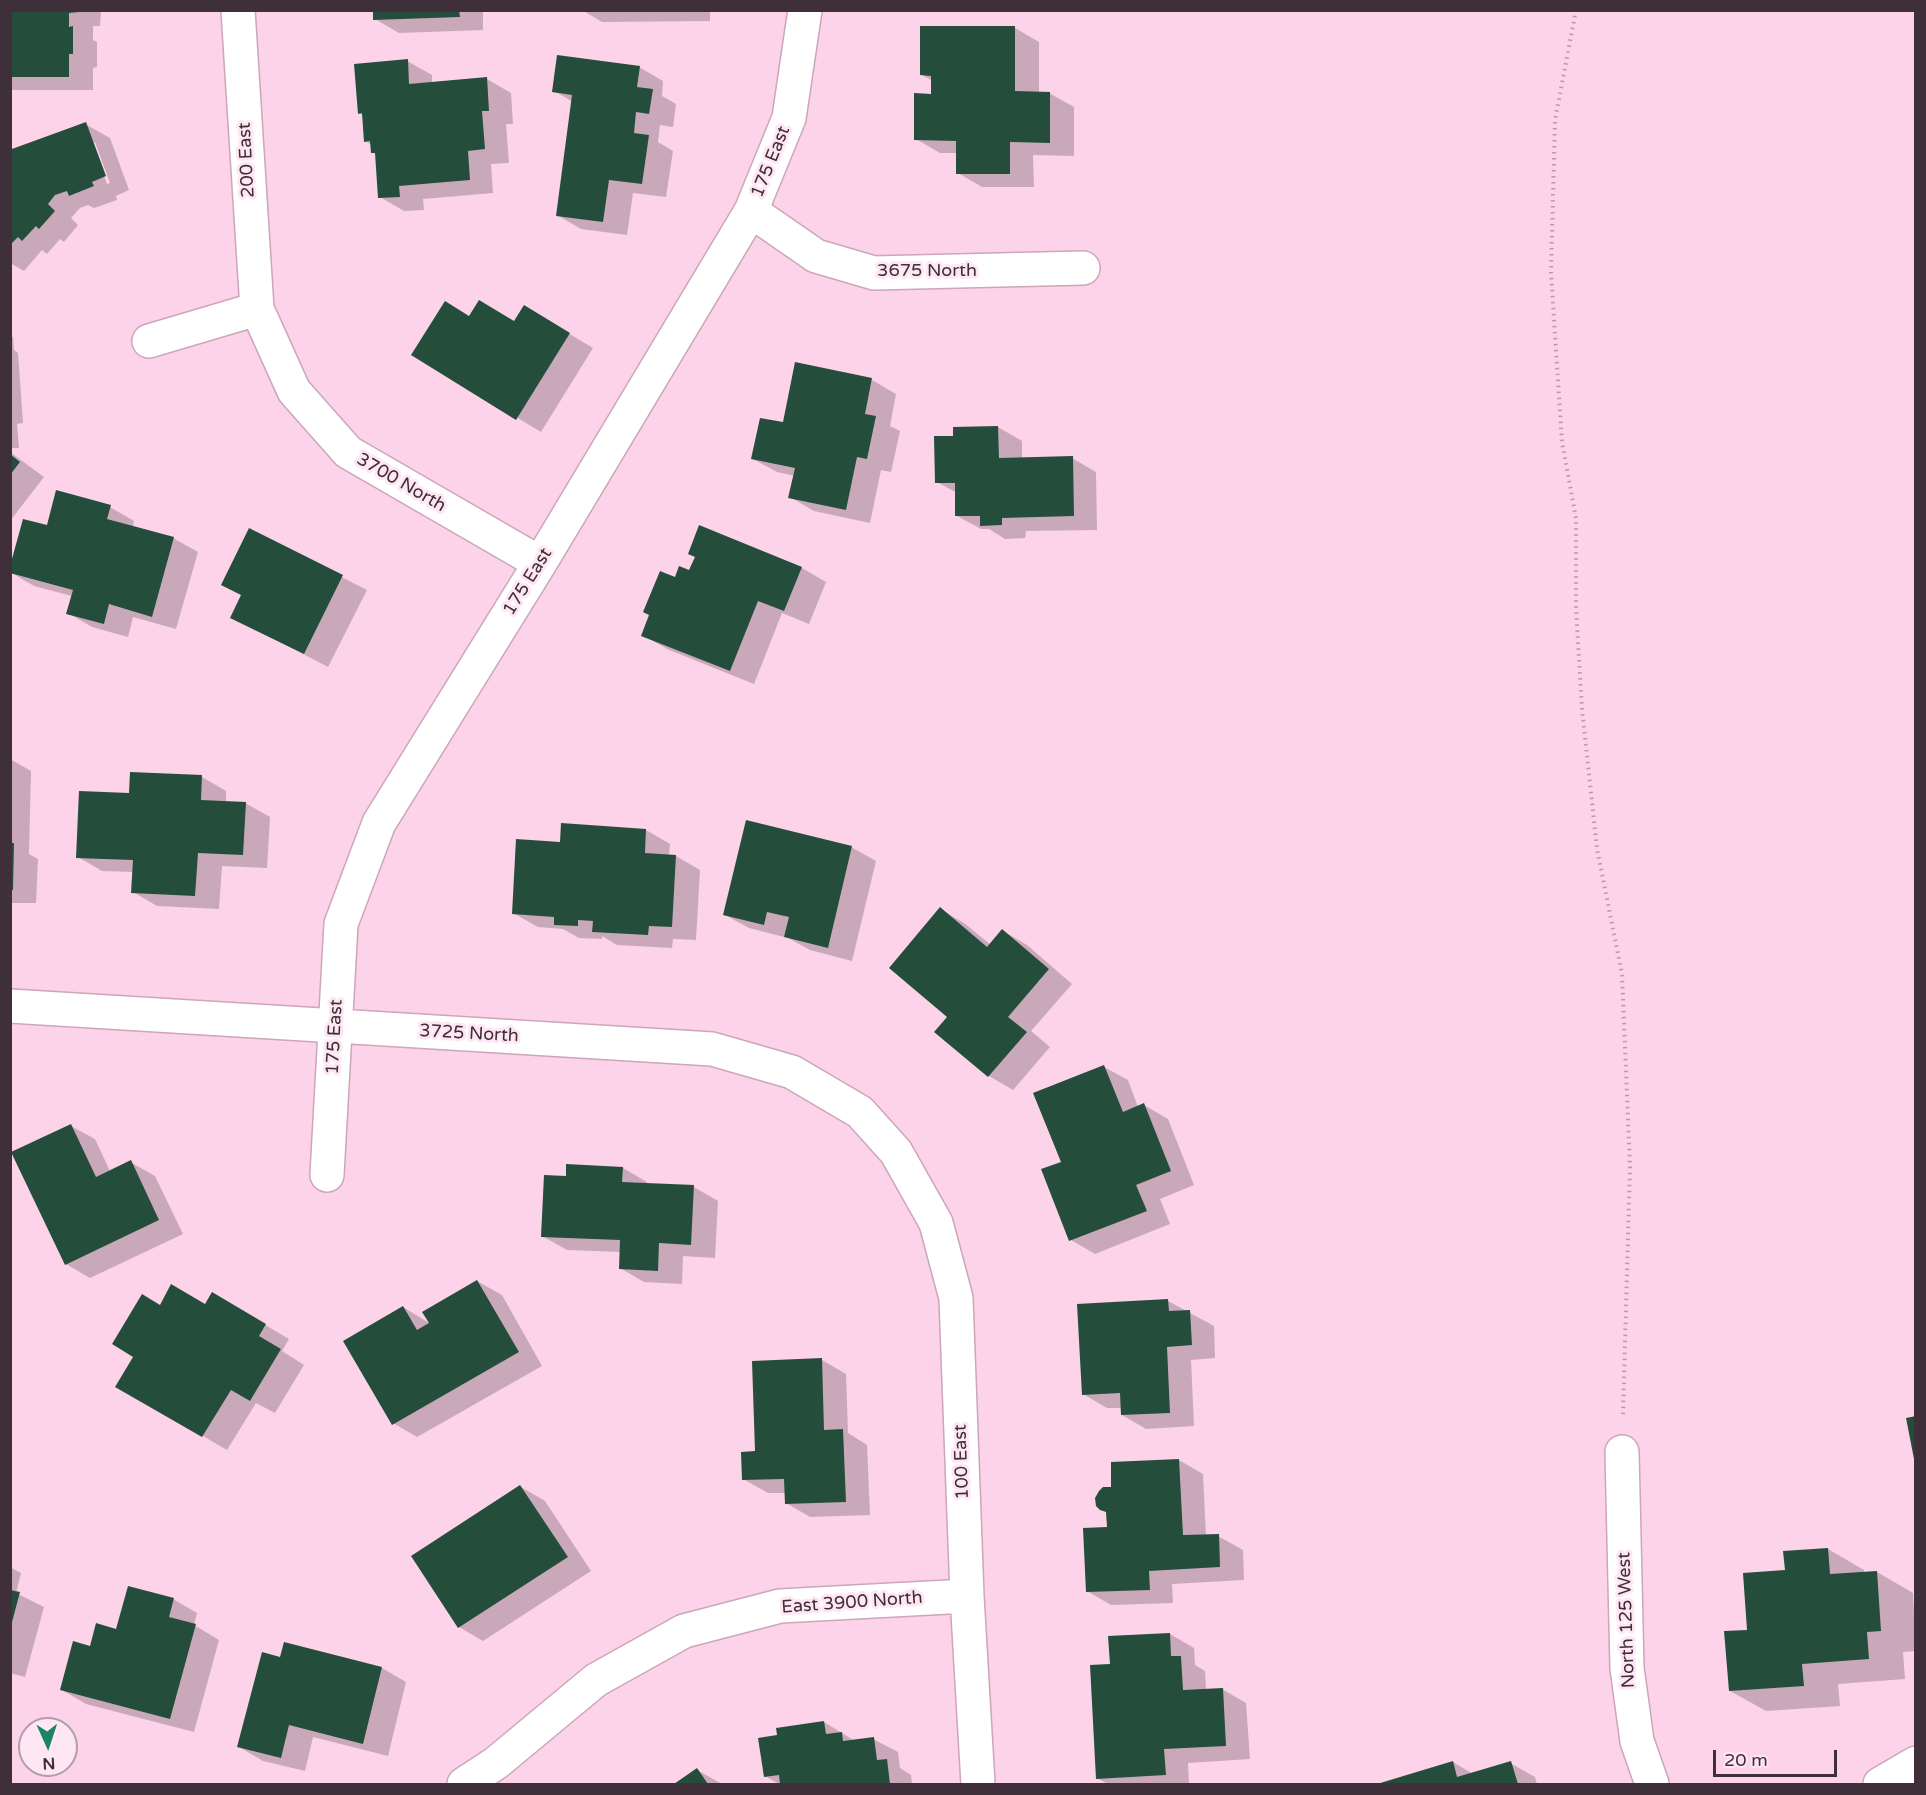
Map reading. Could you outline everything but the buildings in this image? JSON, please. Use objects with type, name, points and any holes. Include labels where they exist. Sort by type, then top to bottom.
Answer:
[{"type":"street","name":"200 East","points":[[238,10],[256,309]]},
{"type":"street","name":"175 East","points":[[327,1175],[341,924],[379,823],[540,563],[752,211],[789,118],[805,10]]},
{"type":"street","name":"3675 North","points":[[752,211],[816,256],[874,273],[1083,268]]},
{"type":"street","points":[[149,341],[256,309]]},
{"type":"street","name":"3700 North","points":[[256,309],[294,391],[348,452],[540,563]]},
{"type":"street","name":"3725 North","points":[[10,1006],[712,1049],[792,1072],[860,1112],[896,1152]]},
{"type":"street","name":"100 East","points":[[896,1152],[936,1223],[956,1298],[978,1785]]},
{"type":"street","name":"North 125 West","points":[[1622,1452],[1627,1668],[1637,1741],[1652,1785]]},
{"type":"street","name":"East 3900 North","points":[[464,1785],[496,1763],[596,1680],[684,1631],[780,1606],[968,1596]]},
{"type":"street","points":[[1880,1785],[1916,1763]]},
{"type":"path","points":[[1576,10],[1555,120],[1551,273],[1562,442],[1576,518],[1576,608],[1582,709],[1597,849],[1622,974],[1630,1167],[1622,1452]]}]
